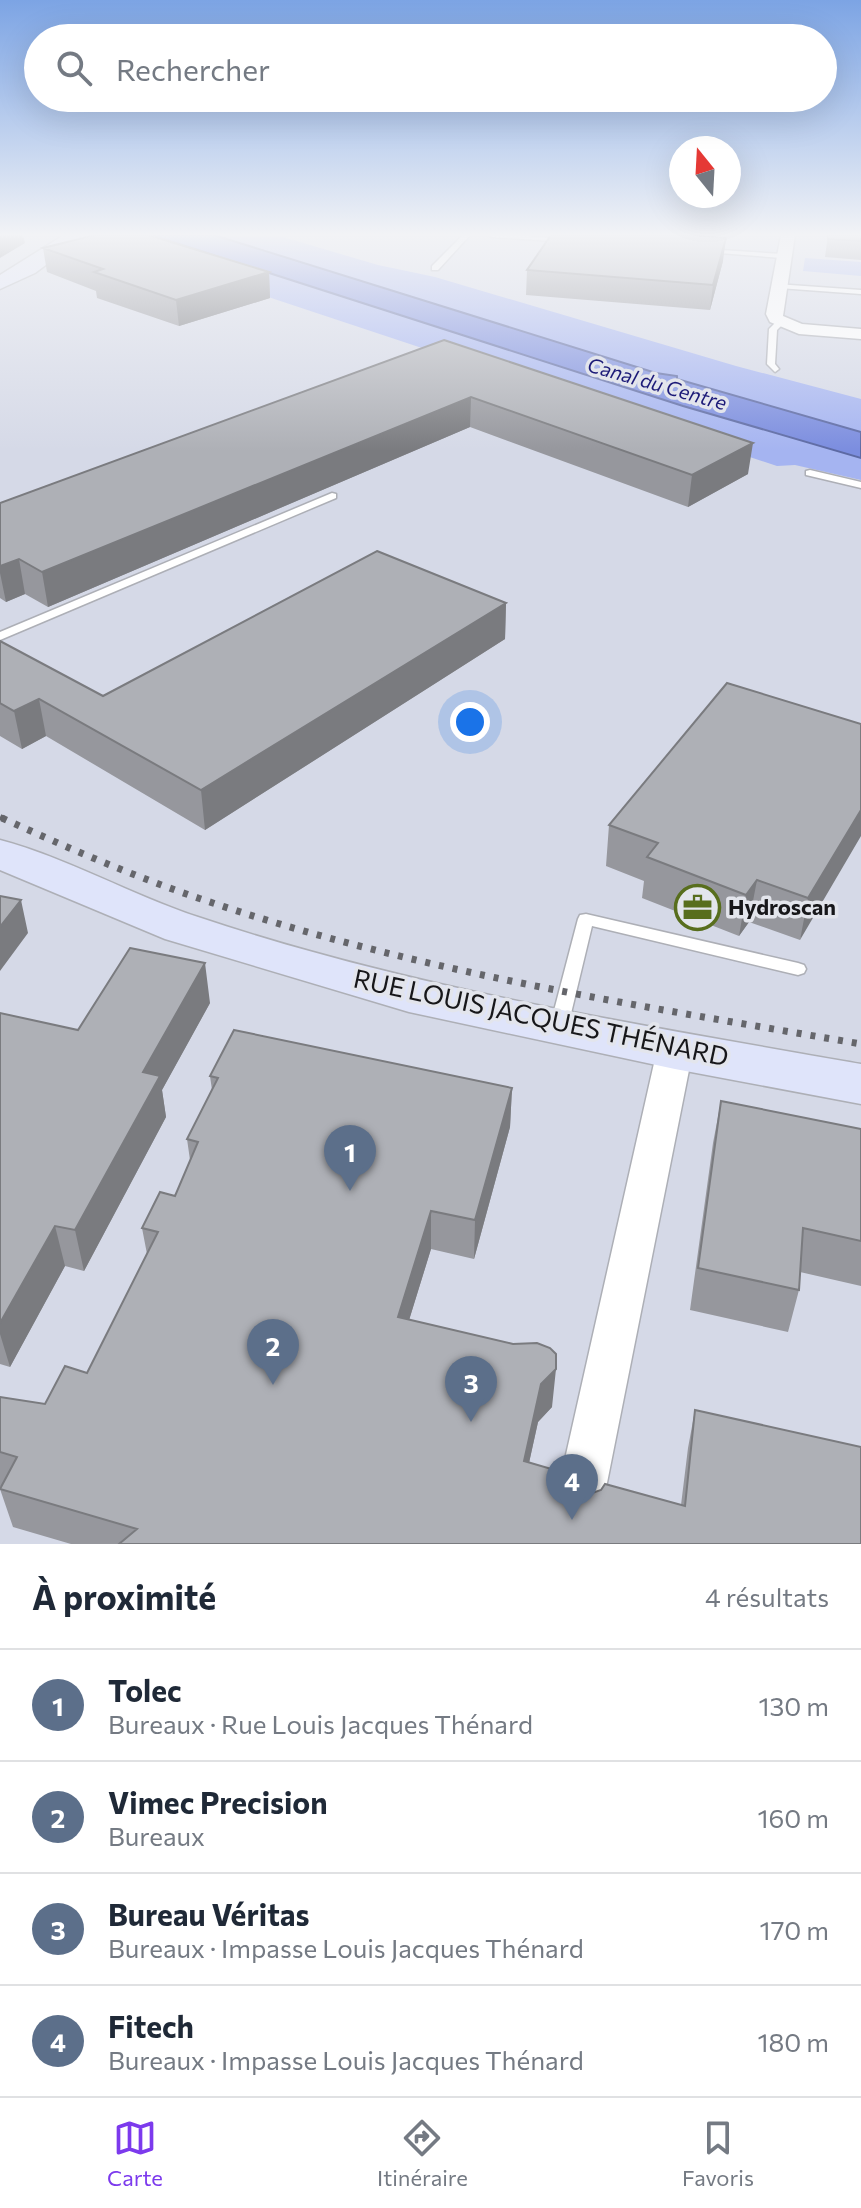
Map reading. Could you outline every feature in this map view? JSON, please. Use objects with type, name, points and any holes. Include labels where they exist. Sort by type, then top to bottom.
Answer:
[{"type":"main road","name":"RUE LOUIS JACQUES THÉNARD","points":[[4,862],[181,928],[409,995],[675,1050],[861,1084]]},
{"type":"street","points":[[775,307],[774,314],[780,323],[799,329],[861,334]]},
{"type":"street","points":[[578,1508],[675,1050]]},
{"type":"lane","points":[[775,369],[771,364],[773,329],[780,323]]},
{"type":"lane","points":[[810,473],[861,485]]},
{"type":"lane","points":[[0,636],[332,496]]},
{"type":"lane","points":[[559,1026],[586,919],[798,969]]},
{"type":"shaded area","points":[[0,307],[861,307],[861,1544],[0,1544]]},
{"type":"shaded area","points":[[299,307],[375,307],[683,406],[861,458],[861,480],[795,465],[777,466]]},
{"type":"shaded area","points":[[445,307],[537,307],[861,399],[861,432],[676,379],[677,376],[657,373]]},
{"type":"water","name":"Canal du Centre","points":[[375,307],[445,307],[656,373],[677,376],[677,379],[861,432],[861,458],[683,406]]},
{"type":"building","points":[[444,340],[753,443],[692,475],[471,397],[42,572],[19,559],[0,566],[0,503]]},
{"type":"building","points":[[377,551],[506,603],[201,790],[39,699],[14,711],[0,703],[0,641],[103,696]]},
{"type":"building","points":[[727,683],[861,724],[861,810],[808,898],[757,880],[746,895],[647,857],[658,843],[609,825]]},
{"type":"building","points":[[0,896],[21,900],[0,927]]},
{"type":"building","points":[[130,948],[205,963],[143,1072],[160,1076],[75,1230],[55,1226],[0,1323],[0,1013],[78,1030]]},
{"type":"building","points":[[234,1030],[512,1088],[475,1220],[431,1211],[398,1317],[513,1344],[537,1343],[556,1354],[556,1369],[541,1384],[524,1461],[555,1470],[562,1489],[581,1497],[601,1490],[605,1484],[685,1506],[695,1410],[861,1447],[861,1544],[119,1544],[137,1529],[0,1489],[17,1457],[0,1452],[0,1397],[45,1404],[65,1366],[87,1373],[158,1232],[142,1228],[160,1192],[175,1196],[198,1142],[187,1139],[218,1078],[210,1076]]},
{"type":"building","points":[[721,1101],[861,1129],[861,1241],[803,1228],[799,1290],[698,1268]]},
{"type":"railway","points":[[2,818],[178,891],[365,948],[530,985],[861,1044]]},
{"type":"railway","points":[[2,818],[6,820]]},
{"type":"place","name":"Hydroscan","points":[[697,907]]},
{"type":"place","name":"Tolec","points":[[350,1191]]},
{"type":"place","name":"Vimec Precision","points":[[273,1385]]},
{"type":"place","name":"Bureau Véritas","points":[[471,1422]]},
{"type":"place","name":"Fitech","points":[[572,1520]]}]
